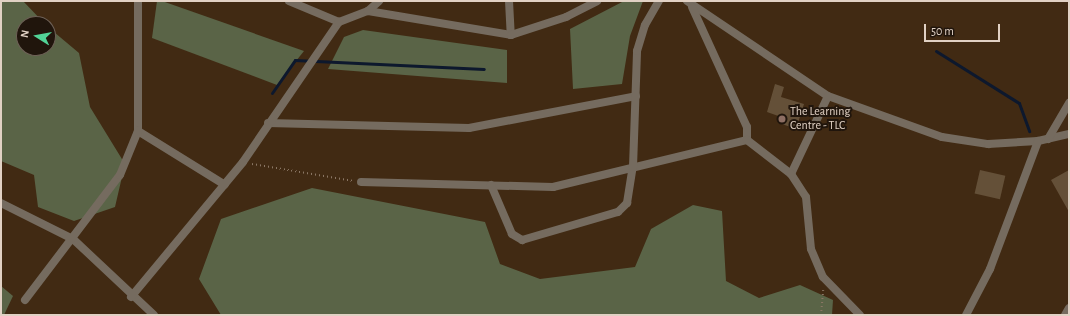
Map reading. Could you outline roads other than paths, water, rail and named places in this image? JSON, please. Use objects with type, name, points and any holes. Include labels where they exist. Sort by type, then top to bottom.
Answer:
[{"type":"street","points":[[25,300],[73,239],[120,175],[138,131],[138,1]]},
{"type":"street","points":[[289,1],[339,22]]},
{"type":"street","points":[[131,297],[225,185],[339,22],[368,11],[379,1]]},
{"type":"street","points":[[509,1],[511,35]]},
{"type":"street","points":[[368,11],[511,35],[566,17],[597,1]]},
{"type":"street","points":[[491,185],[512,234],[522,240],[618,212],[627,203],[633,166],[637,51],[645,25],[659,1]]},
{"type":"street","points":[[689,4],[828,96],[942,137],[988,144],[1038,141],[1069,134]]},
{"type":"street","points":[[689,4],[747,127],[747,140]]},
{"type":"street","points":[[268,123],[469,128],[636,96]]},
{"type":"street","points":[[791,174],[828,96]]},
{"type":"street","points":[[1048,139],[1069,103]]},
{"type":"street","points":[[138,131],[225,185]]},
{"type":"street","points":[[361,182],[553,187],[633,166],[747,140]]},
{"type":"street","points":[[747,140],[791,174],[806,197],[811,248],[823,277],[860,315]]},
{"type":"street","points":[[966,315],[990,269],[1038,141]]},
{"type":"street","points":[[1,203],[73,239],[131,297],[154,315]]},
{"type":"street","points":[[1064,315],[1069,308]]},
{"type":"waterway","points":[[936,51],[1019,103],[1029,131]]},
{"type":"waterway","points":[[272,93],[295,60],[484,69]]},
{"type":"place","name":"The Learning Centre - TLC","points":[[782,119]]}]
